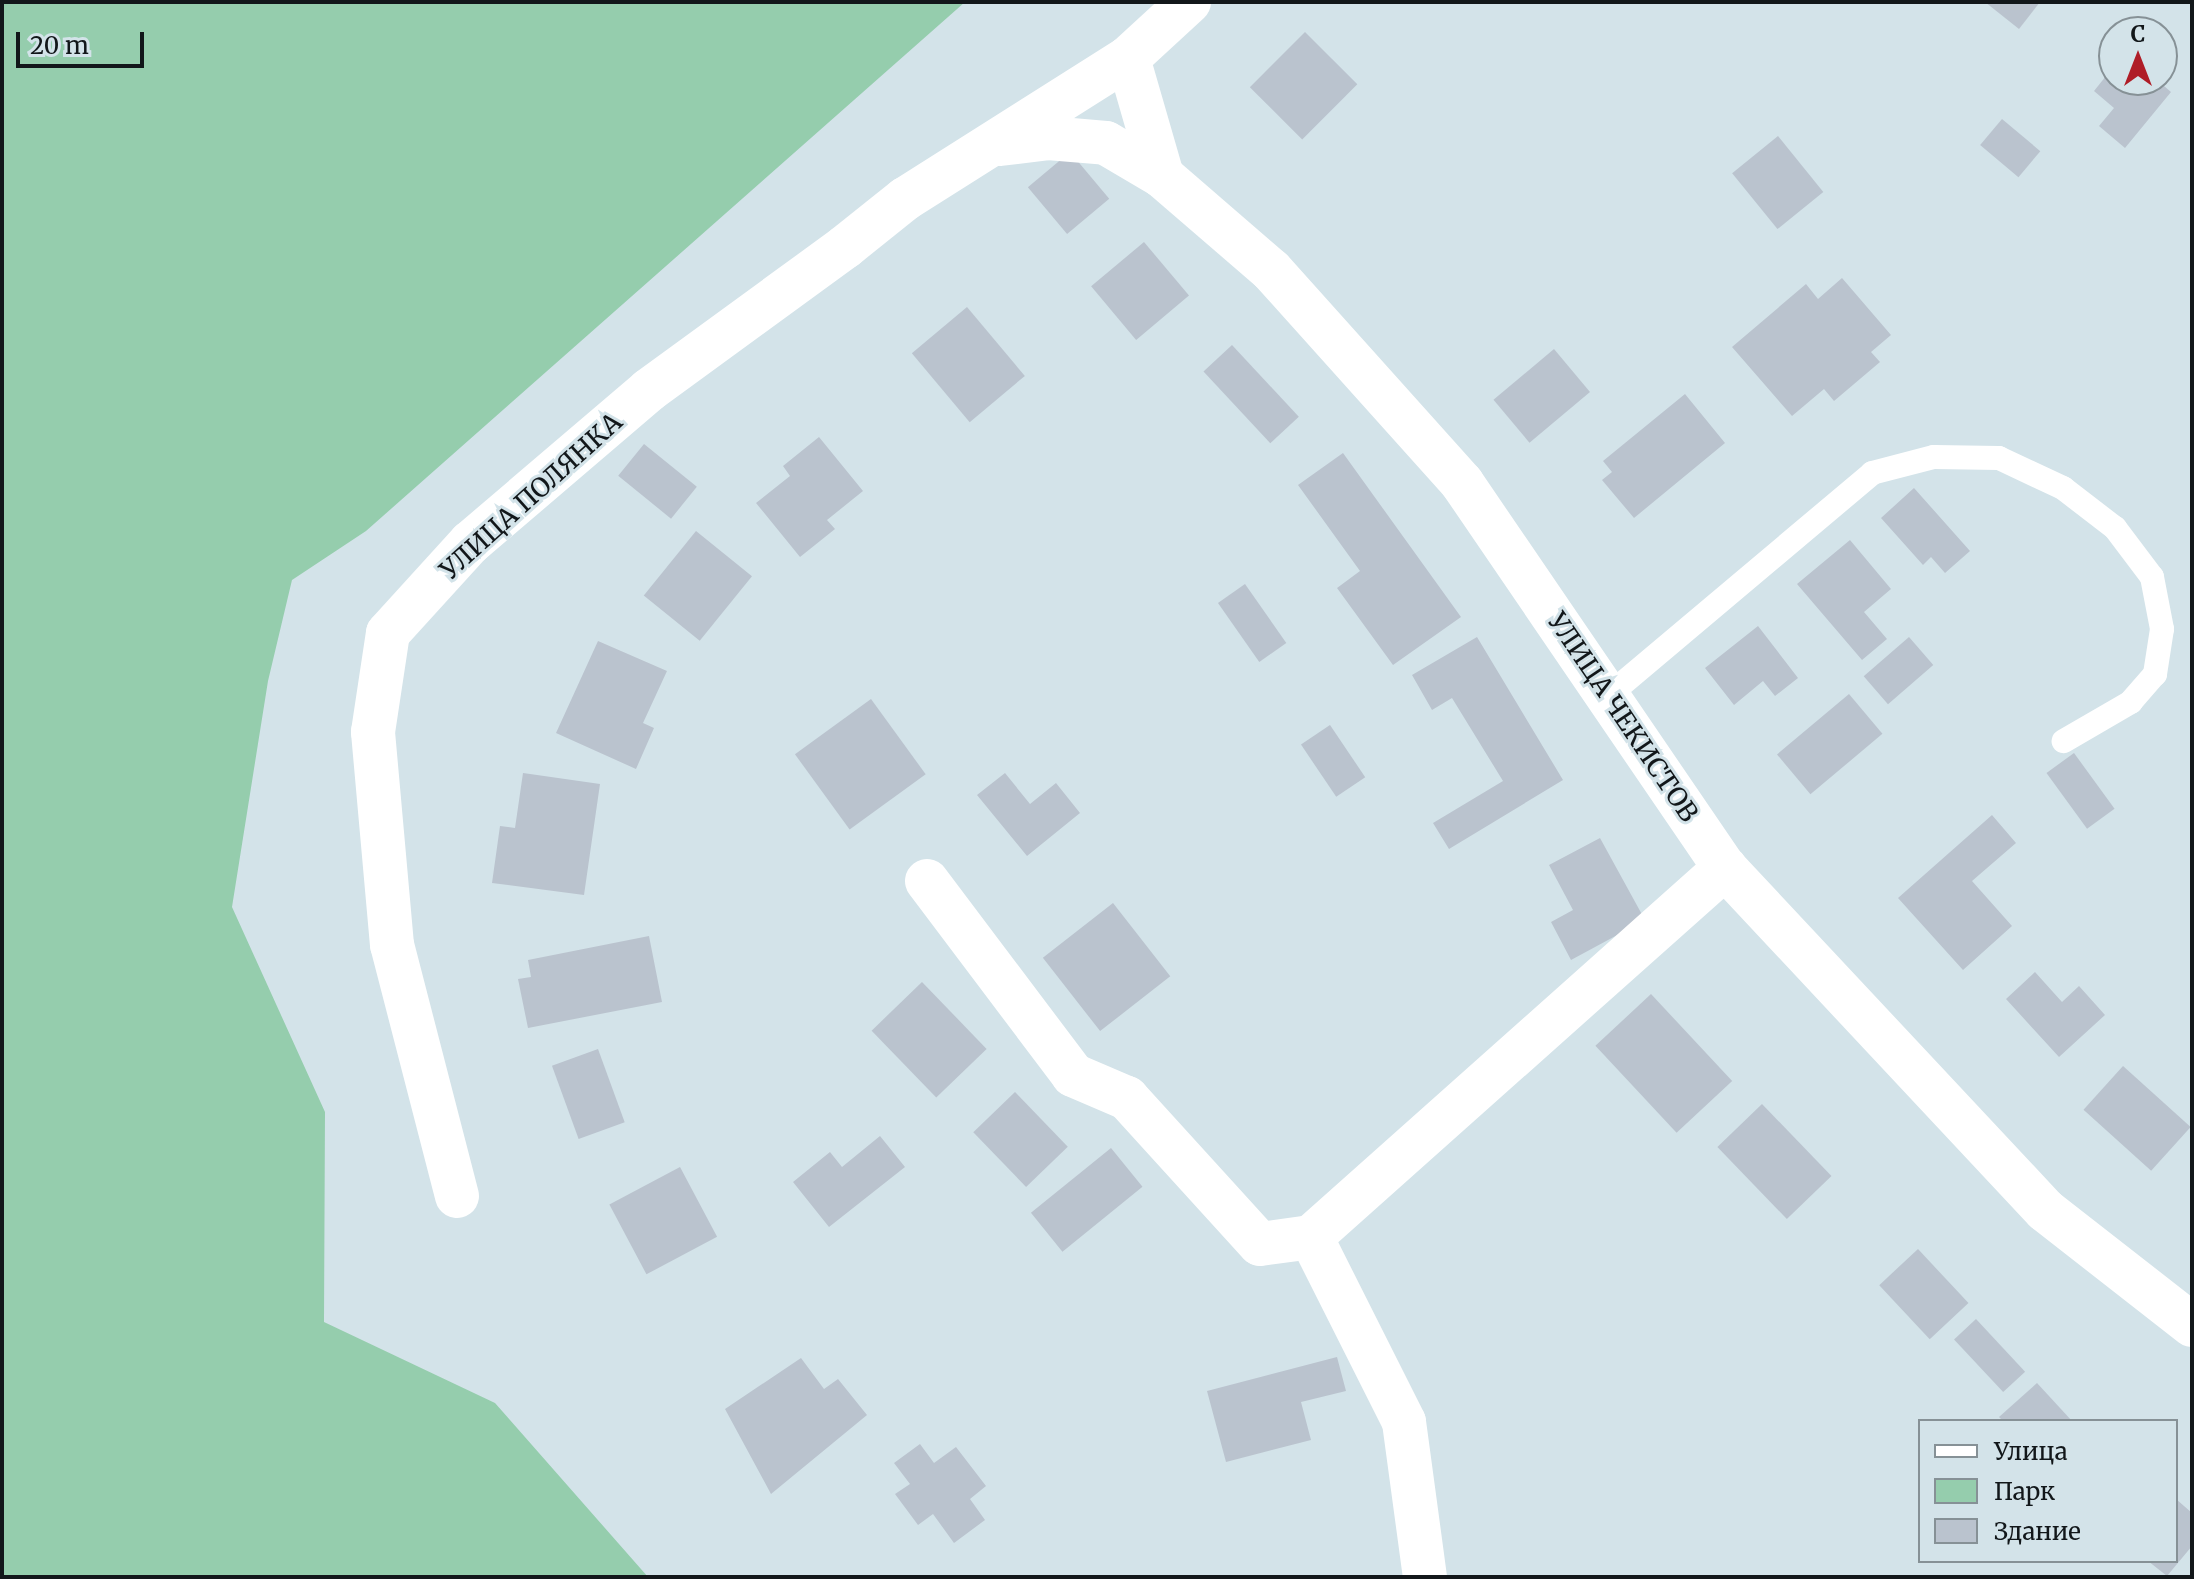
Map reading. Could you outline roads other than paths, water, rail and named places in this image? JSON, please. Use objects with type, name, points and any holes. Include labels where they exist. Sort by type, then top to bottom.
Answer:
[{"type":"street","name":"УЛИЦА ПОЛЯНКА","points":[[457,1196],[392,945],[373,732],[388,633],[470,543],[649,390],[845,247],[905,199],[1128,58],[1189,2]]},
{"type":"street","points":[[1128,58],[1162,176]]},
{"type":"street","name":"УЛИЦА ЧЕКИСТОВ","points":[[990,145],[1048,138],[1106,143],[1162,176],[1271,270],[1462,483],[1610,694],[1725,868],[2045,1210],[2192,1325]]},
{"type":"street","points":[[927,881],[1073,1075],[1127,1098],[1260,1244],[1311,1237],[1725,868]]},
{"type":"street","points":[[1311,1237],[1404,1422],[1425,1577]]},
{"type":"lane","points":[[1610,694],[1872,473],[1934,457],[1999,458],[2063,488],[2104,520],[2152,577],[2162,629],[2155,674],[2131,702],[2064,741]]}]
